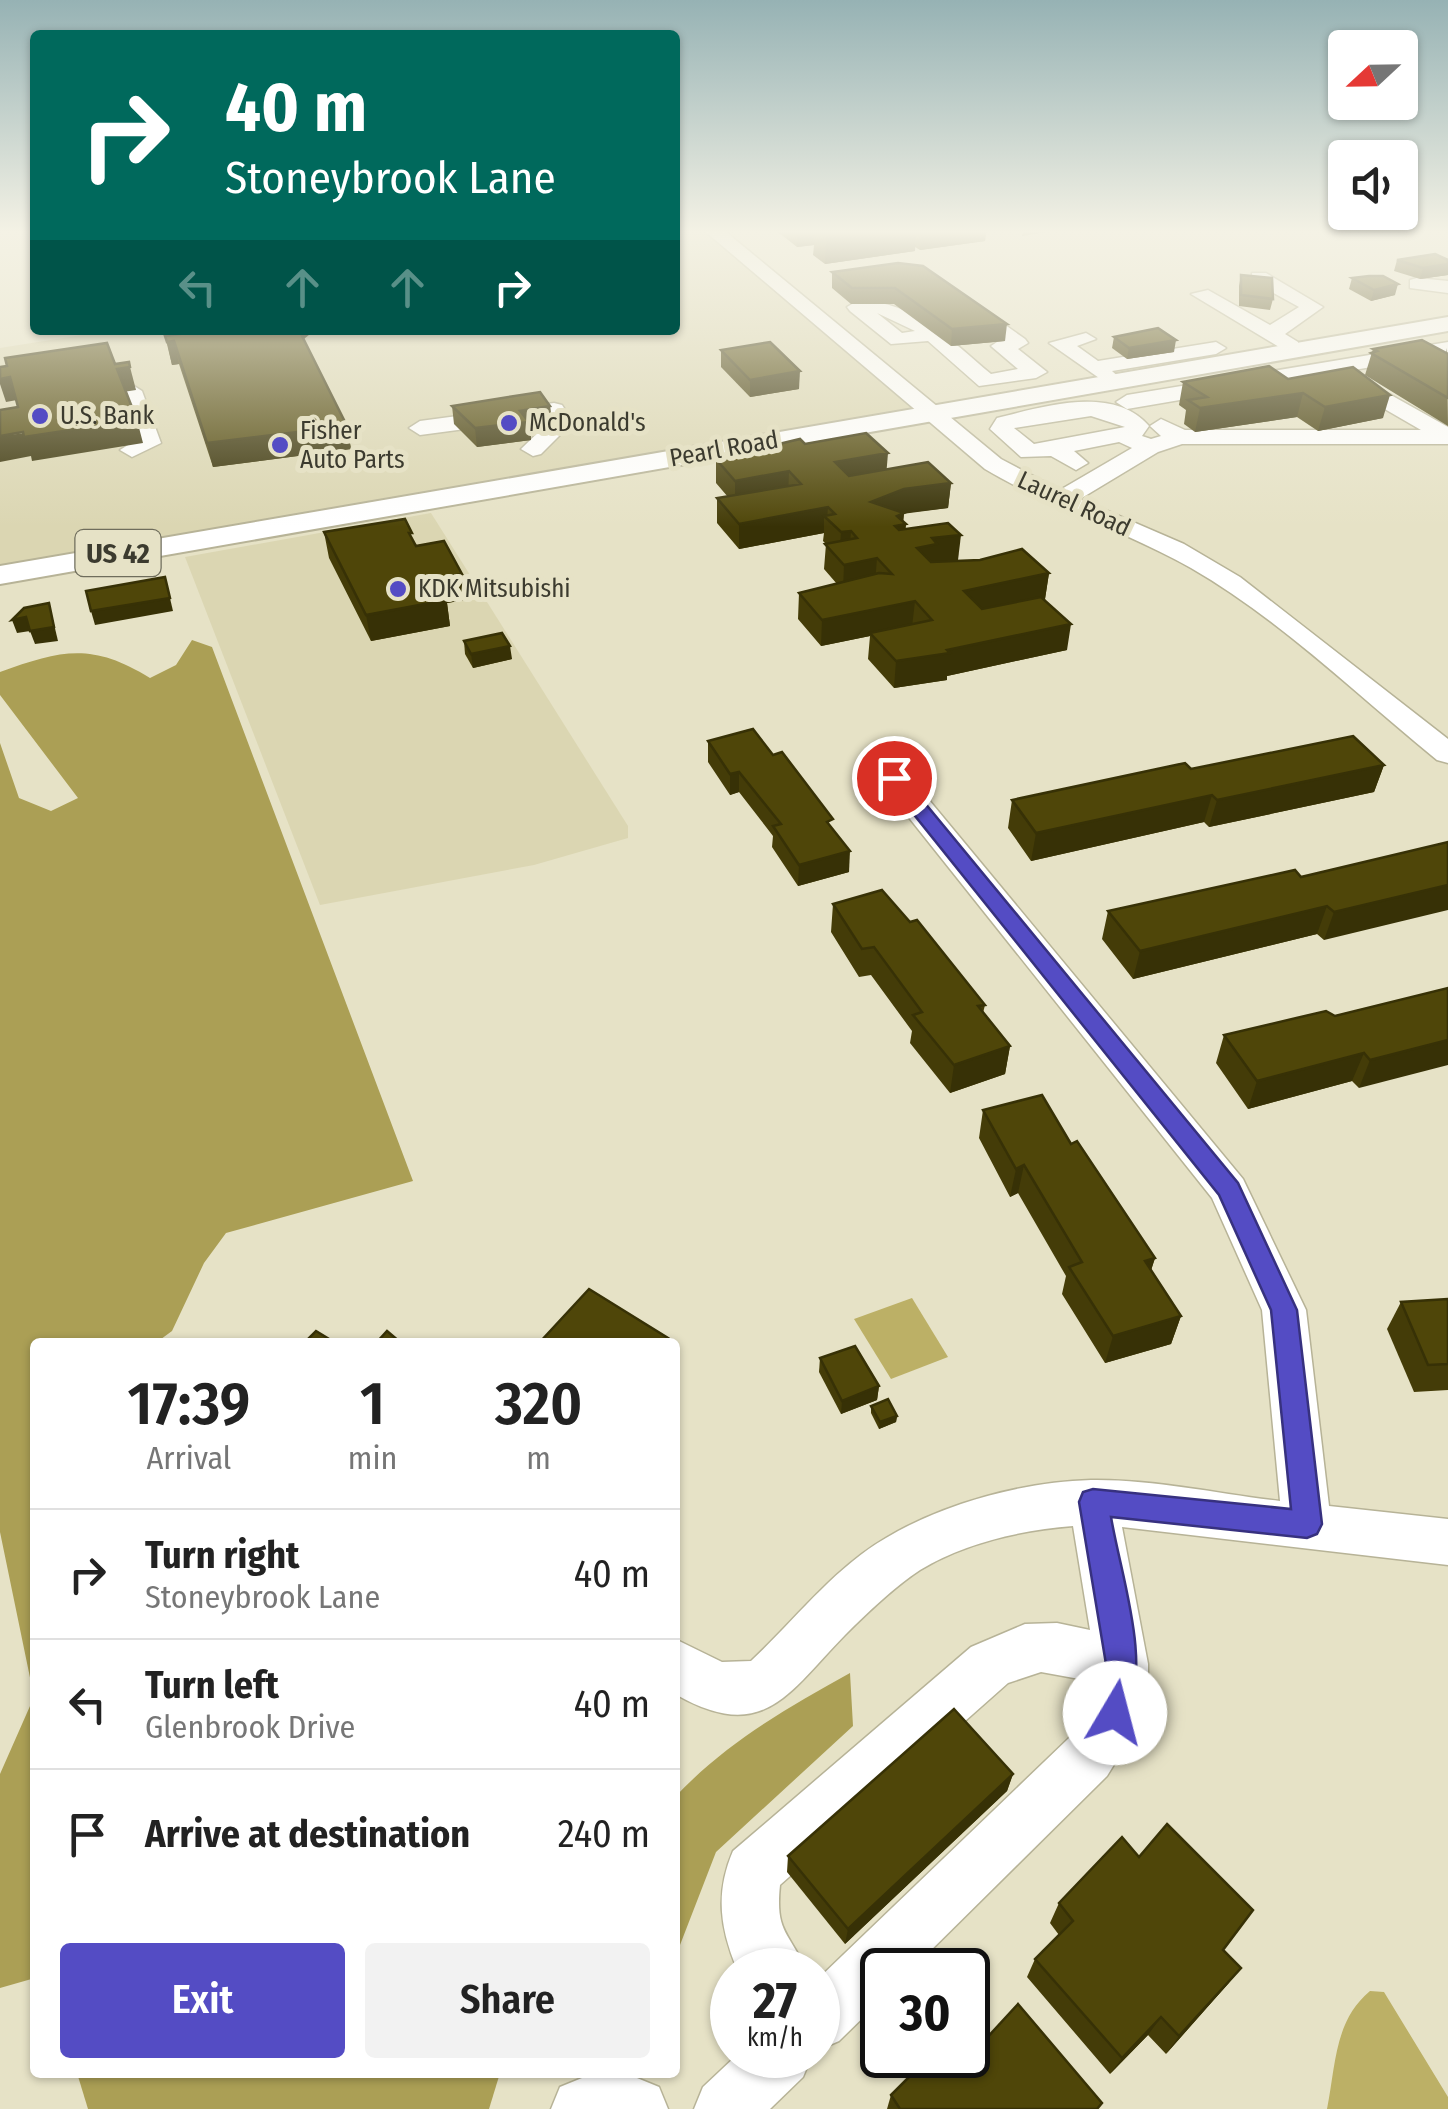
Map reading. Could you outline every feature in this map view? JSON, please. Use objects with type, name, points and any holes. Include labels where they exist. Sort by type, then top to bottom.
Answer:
[{"type":"main road","name":"Pearl Road","points":[[0,574],[399,501],[1108,384],[1226,354],[1298,350],[1411,330]]},
{"type":"street","name":"Laurel Road","points":[[834,330],[993,464],[1061,500],[1169,547],[1232,584],[1448,754]]},
{"type":"street","points":[[886,330],[927,363]]},
{"type":"street","points":[[923,330],[1010,399]]},
{"type":"street","points":[[953,354],[1018,344],[999,330]]},
{"type":"street","points":[[1188,330],[1226,354]]},
{"type":"street","points":[[1264,330],[1298,350]]},
{"type":"street","points":[[1270,334],[1276,330]]},
{"type":"street","points":[[854,347],[929,335]]},
{"type":"street","points":[[1086,339],[1059,343],[1180,438]]},
{"type":"street","points":[[957,386],[1036,372],[1001,346]]},
{"type":"street","points":[[1108,384],[1330,367],[1448,348]]},
{"type":"street","points":[[1413,353],[1448,373]]},
{"type":"street","points":[[1330,367],[1448,437]]},
{"type":"street","points":[[127,383],[149,443],[132,450]]},
{"type":"street","points":[[1102,408],[1138,426],[1121,434],[1056,448],[1029,452],[1001,430],[1006,424],[1102,408]]},
{"type":"street","points":[[420,428],[547,409],[558,413],[570,436],[537,446]]},
{"type":"street","points":[[1121,434],[1150,448]]},
{"type":"street","points":[[1061,500],[1105,478],[1150,448],[1180,438],[1448,437]]},
{"type":"street","points":[[1056,448],[1105,478]]},
{"type":"street","points":[[894,778],[1229,1190],[1284,1310],[1307,1524]]},
{"type":"street","points":[[680,1667],[722,1691],[756,1688],[771,1679],[865,1582],[903,1554],[977,1522],[1069,1502],[1307,1524],[1448,1542]]},
{"type":"street","points":[[840,1994],[1088,1757],[1115,1713],[1122,1664],[1093,1502]]},
{"type":"street","points":[[758,1948],[746,1918],[754,1871],[966,1681],[1004,1653],[1025,1647],[1051,1646],[1122,1664]]},
{"type":"street","points":[[726,2109],[758,2078]]},
{"type":"street","points":[[582,2109],[637,2109]]},
{"type":"shaded area","points":[[680,330],[832,330],[930,413],[0,575],[0,348],[82,335],[680,335]]},
{"type":"shaded area","points":[[431,513],[628,826],[628,838],[534,865],[320,905],[185,557]]},
{"type":"shaded area","points":[[192,640],[212,647],[413,1181],[226,1233],[204,1263],[172,1331],[162,1338],[30,1338],[30,1678],[0,1532],[0,743],[19,798],[51,811],[78,798],[0,695],[0,672],[76,653],[111,659],[150,678],[176,665]]},
{"type":"shaded area","points":[[912,1298],[948,1357],[891,1379],[854,1319]]},
{"type":"shaded area","points":[[850,1673],[853,1726],[716,1852],[680,1945],[680,1792],[736,1744]]},
{"type":"shaded area","points":[[30,1706],[30,1979],[0,1988],[0,1774]]},
{"type":"shaded area","points":[[1370,1991],[1384,1992],[1448,2097],[1448,2109],[1327,2109],[1343,2030],[1358,2003]]},
{"type":"shaded area","points":[[79,2078],[498,2078],[489,2109],[88,2109]]},
{"type":"building","points":[[1162,330],[1176,340],[1129,348],[1114,337]]},
{"type":"building","points":[[302,335],[347,426],[207,443],[174,341],[167,342],[165,336]]},
{"type":"building","points":[[1422,340],[1448,354],[1448,398],[1371,353],[1377,351],[1373,349]]},
{"type":"building","points":[[770,342],[800,371],[750,380],[721,350]]},
{"type":"building","points":[[107,343],[115,364],[129,362],[130,367],[117,369],[137,420],[24,437],[23,432],[0,436],[0,410],[18,407],[10,377],[0,379],[0,367],[7,366],[5,358]]},
{"type":"building","points":[[1269,366],[1288,379],[1353,367],[1390,395],[1325,407],[1303,393],[1200,408],[1188,400],[1207,397],[1183,382]]},
{"type":"building","points":[[540,392],[550,406],[520,411],[529,422],[475,428],[452,406]]},
{"type":"building","points":[[866,433],[888,453],[835,462],[849,476],[928,462],[951,483],[904,489],[871,502],[904,513],[897,516],[906,524],[895,526],[899,530],[948,523],[961,535],[932,538],[937,544],[917,548],[931,562],[980,560],[1022,549],[1049,573],[964,591],[982,609],[1041,597],[1071,624],[947,650],[950,653],[896,661],[870,633],[932,620],[915,601],[822,620],[799,593],[879,573],[892,574],[877,558],[844,565],[825,544],[857,538],[851,531],[841,532],[824,516],[835,514],[828,507],[739,524],[717,498],[801,484],[789,471],[735,481],[716,459],[800,439],[805,444]]},
{"type":"building","points":[[405,519],[416,546],[444,541],[462,574],[435,579],[446,600],[366,615],[324,532]]},
{"type":"building","points":[[165,577],[170,598],[91,611],[86,591]]},
{"type":"building","points":[[49,603],[54,627],[30,631],[26,617],[12,620],[24,608]]},
{"type":"building","points":[[502,633],[510,646],[471,654],[464,641]]},
{"type":"building","points":[[753,729],[773,755],[782,752],[833,819],[827,822],[850,851],[799,865],[773,826],[781,824],[739,772],[730,774],[708,741]]},
{"type":"building","points":[[1353,736],[1384,765],[1217,800],[1212,795],[1036,833],[1012,800],[1185,763],[1191,769]]},
{"type":"building","points":[[1448,842],[1448,885],[1334,912],[1327,906],[1140,951],[1108,911],[1295,870],[1301,877]]},
{"type":"building","points":[[882,890],[910,922],[917,920],[985,1005],[978,1006],[1010,1046],[954,1065],[913,1015],[922,1012],[874,947],[862,949],[833,904]]},
{"type":"building","points":[[1448,988],[1448,1040],[1370,1060],[1364,1053],[1257,1081],[1224,1035],[1326,1011],[1335,1016]]},
{"type":"building","points":[[1042,1095],[1071,1144],[1077,1141],[1155,1258],[1145,1261],[1181,1316],[1113,1336],[1069,1267],[1082,1262],[1024,1165],[1016,1169],[983,1110]]},
{"type":"building","points":[[589,1289],[668,1338],[544,1338]]},
{"type":"building","points":[[1448,1299],[1448,1364],[1428,1365],[1401,1302]]},
{"type":"building","points":[[316,1331],[327,1338],[309,1338]]},
{"type":"building","points":[[855,1346],[879,1386],[842,1401],[820,1358]]},
{"type":"building","points":[[888,1399],[897,1416],[880,1422],[871,1406]]},
{"type":"building","points":[[954,1709],[1013,1774],[848,1929],[788,1856]]},
{"type":"building","points":[[1167,1824],[1253,1910],[1223,1950],[1241,1968],[1179,2036],[1161,2017],[1122,2058],[1035,1959],[1073,1921],[1059,1903],[1122,1837],[1139,1857]]},
{"type":"building","points":[[1018,2004],[1102,2103],[1097,2109],[900,2109],[891,2095],[908,2078],[990,2078],[990,2034]]},
{"type":"place","name":"U.S. Bank","points":[[40,416]]},
{"type":"place","name":"McDonald's","points":[[509,423]]},
{"type":"place","name":"Fisher Auto Parts","points":[[280,445]]},
{"type":"place","name":"KDK Mitsubishi","points":[[398,589]]},
{"type":"route","points":[[894,778],[1229,1190],[1284,1310],[1307,1524],[1093,1502],[1122,1664],[1122,1688],[1115,1713]]}]
